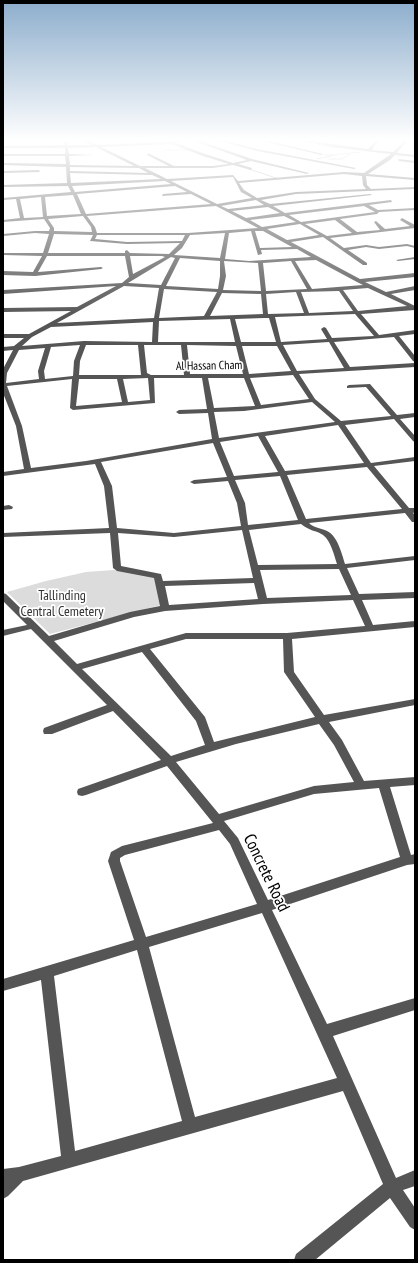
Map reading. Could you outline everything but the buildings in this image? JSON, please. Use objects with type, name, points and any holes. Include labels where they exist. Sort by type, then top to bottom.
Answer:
[{"type":"street","points":[[18,200],[22,220]]},
{"type":"street","points":[[35,274],[45,254],[52,233],[52,228],[45,218],[44,200]]},
{"type":"street","points":[[78,200],[84,215],[93,227],[95,234],[92,240],[94,241],[127,243],[183,242]]},
{"type":"street","points":[[206,200],[287,241],[359,281],[414,306]]},
{"type":"street","points":[[3,222],[217,205],[250,200]]},
{"type":"street","points":[[258,200],[301,223],[344,249],[365,264]]},
{"type":"street","points":[[228,210],[323,200]]},
{"type":"street","points":[[245,219],[391,201]]},
{"type":"street","points":[[364,204],[378,211]]},
{"type":"street","points":[[3,235],[35,232],[127,235],[253,231],[377,213],[378,211],[415,209]]},
{"type":"street","points":[[336,218],[356,234]]},
{"type":"street","points":[[402,219],[415,227]]},
{"type":"street","points":[[376,222],[384,231]]},
{"type":"street","points":[[287,241],[415,227]]},
{"type":"street","points":[[253,231],[261,261],[263,292],[269,317],[279,344],[295,373],[313,400],[340,423],[369,465],[412,510],[415,520]]},
{"type":"street","points":[[206,318],[220,291],[223,276],[222,261],[227,232]]},
{"type":"street","points":[[28,471],[19,426],[3,385],[4,374],[17,347],[30,336],[80,309],[123,284],[131,276],[168,256],[177,250],[188,234]]},
{"type":"street","points":[[127,235],[127,255],[131,276]]},
{"type":"street","points":[[344,249],[366,246],[379,248],[407,245],[415,247]]},
{"type":"street","points":[[258,250],[299,248]]},
{"type":"street","points":[[3,254],[168,256],[222,261],[261,261],[317,258]]},
{"type":"street","points":[[154,343],[156,320],[162,288],[178,257]]},
{"type":"street","points":[[398,260],[415,258]]},
{"type":"street","points":[[292,259],[311,291]]},
{"type":"street","points":[[3,273],[35,274],[101,268]]},
{"type":"street","points":[[359,281],[415,275]]},
{"type":"street","points":[[3,292],[123,284],[162,288],[263,292],[311,291],[370,286]]},
{"type":"street","points":[[385,294],[415,288]]},
{"type":"street","points":[[340,289],[356,312],[378,337]]},
{"type":"street","points":[[298,291],[307,315]]},
{"type":"street","points":[[51,325],[232,317],[269,317],[356,312],[414,306]]},
{"type":"street","points":[[3,310],[80,309]]},
{"type":"street","points":[[232,317],[246,376],[252,394],[259,407]]},
{"type":"street","points":[[324,329],[348,370]]},
{"type":"street","points":[[3,349],[84,343],[184,343],[239,345],[279,344],[378,337],[415,332]]},
{"type":"street","points":[[395,334],[415,360]]},
{"type":"street","points":[[3,336],[30,336]]},
{"type":"street","points":[[84,343],[77,361],[73,408],[153,402],[151,377],[144,374],[141,343]]},
{"type":"street","points":[[184,343],[187,377]]},
{"type":"street","points":[[42,380],[40,371],[48,346]]},
{"type":"street","name":"Al Hassan Cham","points":[[3,385],[76,377],[246,376],[415,365]]},
{"type":"street","points":[[120,377],[125,403]]},
{"type":"street","points":[[205,377],[216,441],[241,503],[245,528],[263,601]]},
{"type":"street","points":[[349,387],[368,385],[415,440]]},
{"type":"street","points":[[179,412],[259,407],[313,400]]},
{"type":"street","points":[[3,474],[97,460],[182,445],[340,423],[415,415]]},
{"type":"street","points":[[261,435],[283,474],[303,522],[310,528],[326,533],[334,544],[342,566],[370,628]]},
{"type":"street","points":[[194,482],[283,474],[415,459]]},
{"type":"street","points":[[97,460],[108,486],[117,568],[158,576],[165,608]]},
{"type":"street","points":[[3,535],[114,530],[174,535],[412,510]]},
{"type":"street","points":[[254,568],[342,566],[415,558]]},
{"type":"street","points":[[160,584],[257,580]]},
{"type":"street","points":[[48,640],[133,614],[165,608],[263,601],[415,595]]},
{"type":"street","name":"Concrete Road","points":[[3,596],[169,761],[234,841],[324,1032],[392,1187],[415,1222]]},
{"type":"street","points":[[74,668],[186,636],[287,636],[415,624]]},
{"type":"street","points":[[3,633],[34,626]]},
{"type":"street","points":[[287,636],[289,672],[338,743],[361,785]]},
{"type":"street","points":[[144,648],[201,720],[211,747]]},
{"type":"street","points":[[82,792],[211,747],[320,719],[415,702]]},
{"type":"street","points":[[48,731],[113,707]]},
{"type":"street","points":[[190,1126],[142,944],[114,862],[115,855],[122,851],[219,822],[314,790],[415,781]]},
{"type":"street","points":[[3,985],[264,907],[411,860],[383,783]]},
{"type":"street","points":[[48,972],[68,1162]]},
{"type":"street","points":[[324,1032],[415,1004]]},
{"type":"street","points":[[3,1177],[19,1176],[190,1126],[346,1083]]},
{"type":"street","points":[[3,1191],[19,1176]]},
{"type":"street","points":[[302,1260],[392,1187],[415,1178]]},
{"type":"green space","name":"Tallinding Central Cemetery","points":[[114,570],[155,577],[161,605],[50,634],[7,592],[86,572]]}]
